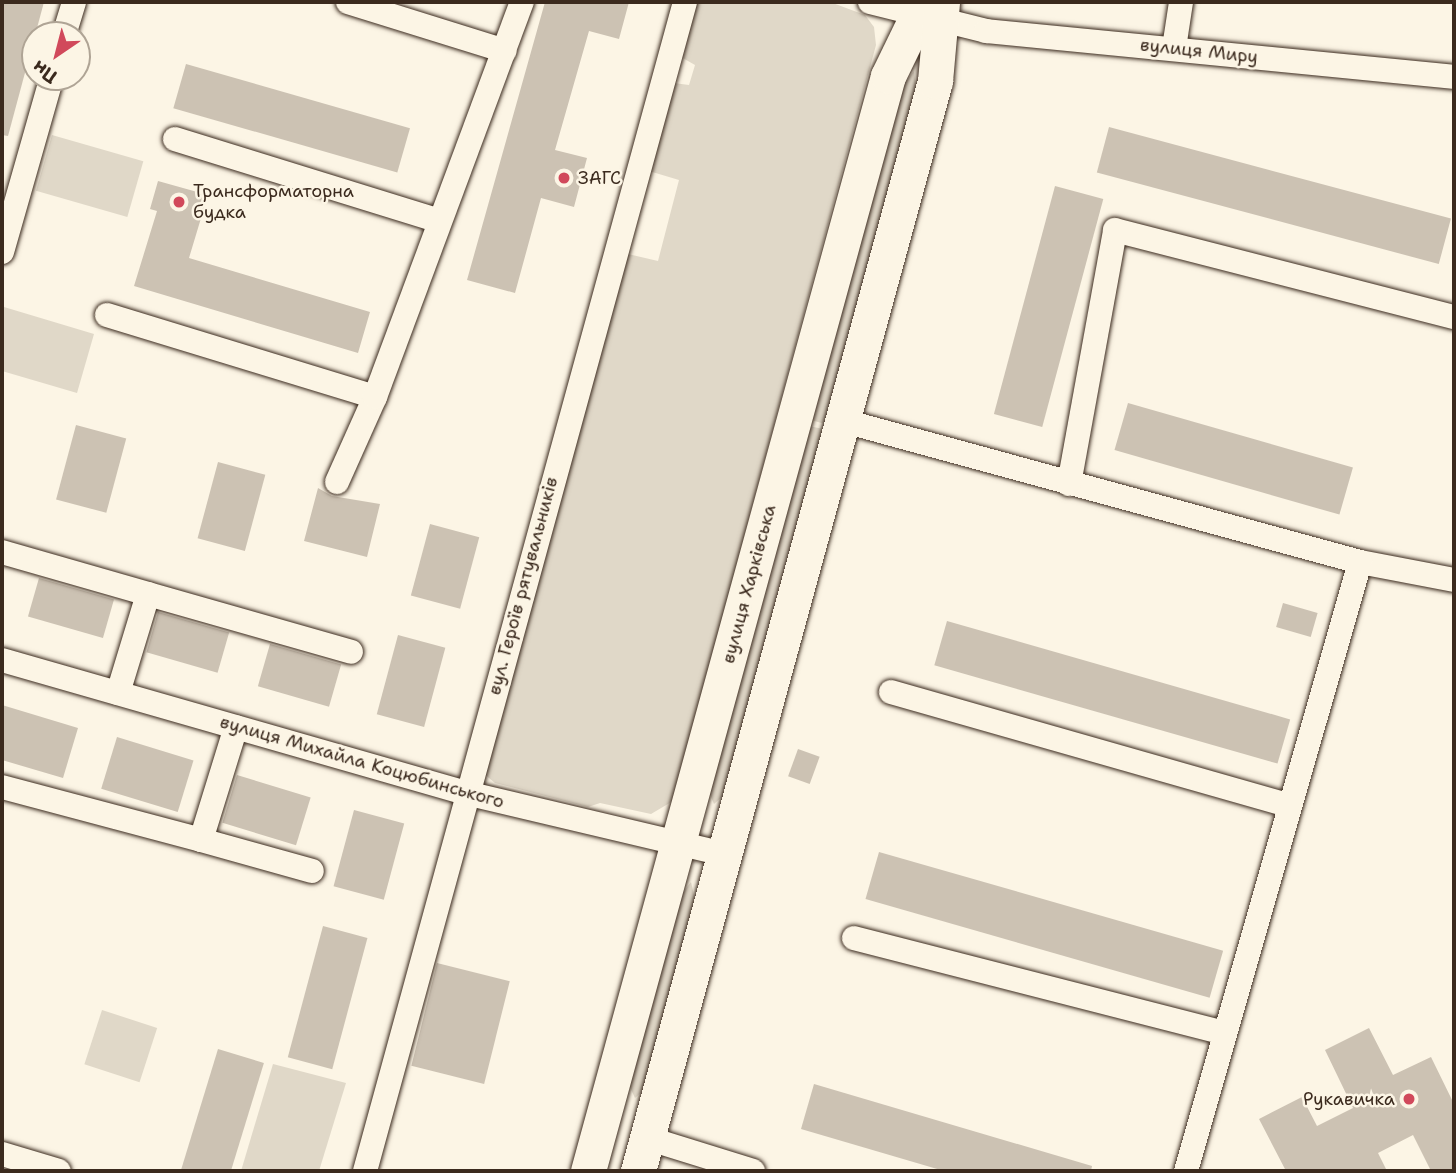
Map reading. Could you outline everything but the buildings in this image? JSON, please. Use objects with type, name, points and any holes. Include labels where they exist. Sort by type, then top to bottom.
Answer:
[{"type":"street","points":[[68,21],[74,2]]},
{"type":"street","points":[[348,2],[505,51]]},
{"type":"street","points":[[337,482],[375,397],[522,2]]},
{"type":"street","name":"вул. Героїв рятувальників","points":[[365,1171],[466,793],[685,2]]},
{"type":"street","name":"вулиця Миру","points":[[870,2],[931,10],[986,32],[1454,76]]},
{"type":"street","points":[[1174,48],[1181,2]]},
{"type":"street","points":[[638,1171],[935,81],[931,10]]},
{"type":"street","name":"вулиця Харківська","points":[[588,1171],[888,76],[931,10]]},
{"type":"street","points":[[2,252],[48,91]]},
{"type":"street","points":[[175,139],[440,221]]},
{"type":"street","points":[[1069,484],[1115,230],[1454,317]]},
{"type":"street","points":[[107,315],[375,397]]},
{"type":"street","points":[[844,421],[1360,562],[1454,580]]},
{"type":"street","points":[[2,552],[351,652]]},
{"type":"street","points":[[1186,1171],[1288,805],[1360,562]]},
{"type":"street","points":[[118,693],[148,594]]},
{"type":"street","name":"вулиця Михайла Коцюбинського","points":[[2,660],[466,793],[724,854]]},
{"type":"street","points":[[891,692],[1288,805]]},
{"type":"street","points":[[201,840],[236,727]]},
{"type":"street","points":[[2,787],[312,871]]},
{"type":"street","points":[[854,938],[1223,1033]]},
{"type":"street","points":[[600,1126],[753,1171]]},
{"type":"street","points":[[2,1154],[59,1171]]},
{"type":"shaded area","points":[[695,2],[830,2],[865,15],[874,27],[876,45],[673,801],[651,814],[600,803],[588,807],[495,783],[483,773],[628,254],[658,261],[679,180],[649,171],[674,83],[689,85],[695,65],[681,57]]},
{"type":"shaded area","points":[[914,71],[916,88],[825,424],[811,420],[904,84]]},
{"type":"shaded area","points":[[52,135],[143,161],[127,217],[36,191]]},
{"type":"shaded area","points":[[4,307],[94,334],[77,393],[2,371]]},
{"type":"shaded area","points":[[809,426],[823,429],[723,796],[714,804],[709,792]]},
{"type":"shaded area","points":[[691,882],[695,899],[645,1089],[635,1098],[629,1085],[681,895]]},
{"type":"shaded area","points":[[102,1010],[157,1028],[140,1082],[84,1064]]},
{"type":"shaded area","points":[[273,1064],[346,1083],[319,1171],[241,1171]]},
{"type":"place","name":"ЗАГС","points":[[564,178]]},
{"type":"place","name":"Трансформаторна будка","points":[[179,202]]},
{"type":"place","name":"Рукавичка","points":[[1409,1099]]}]
